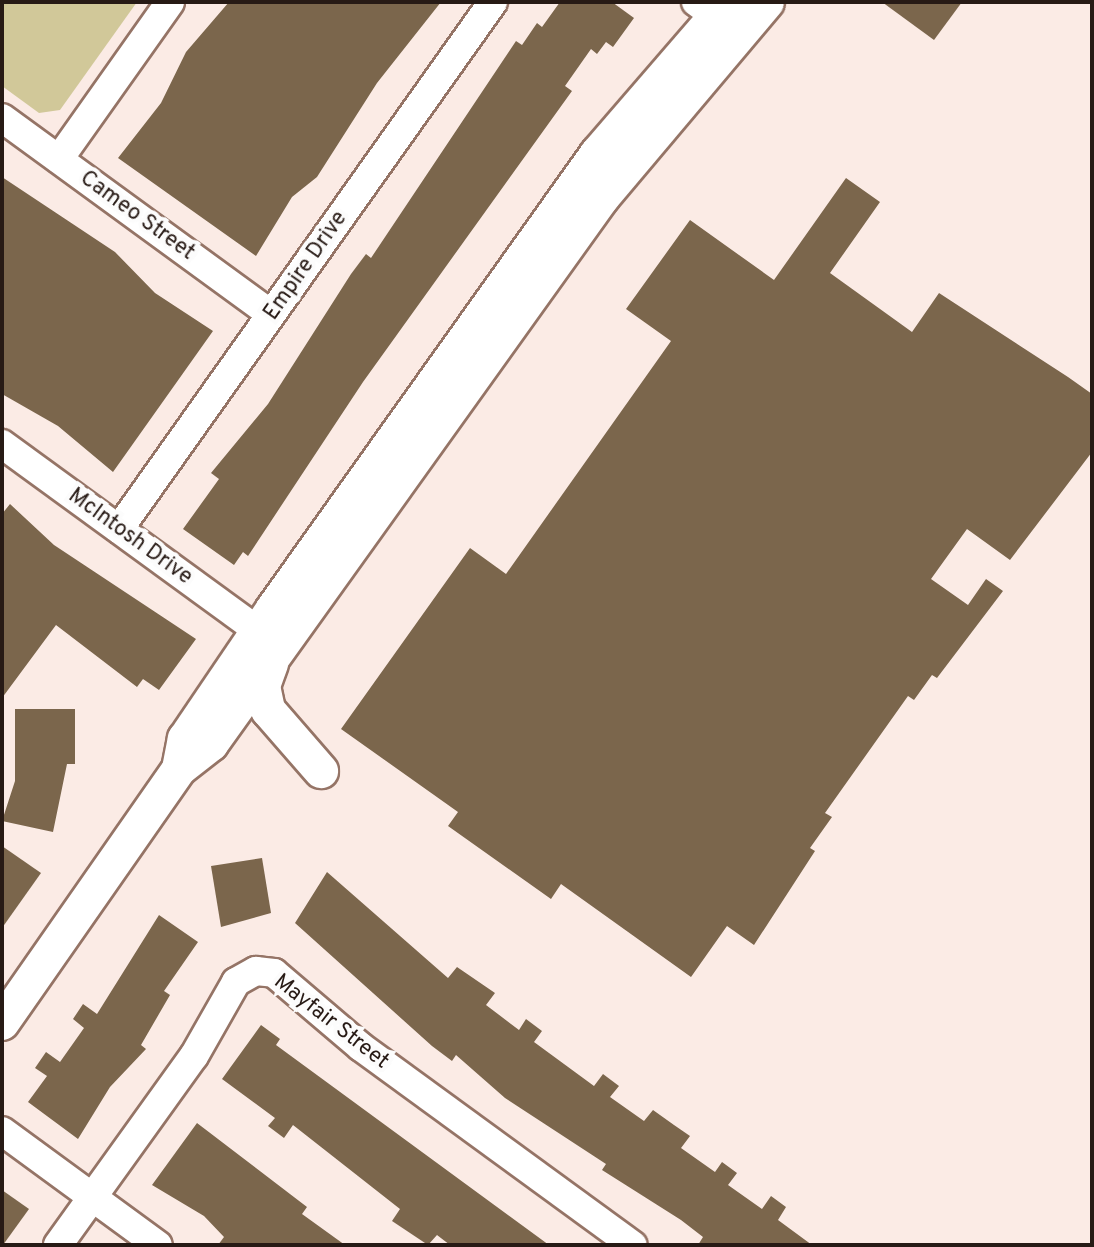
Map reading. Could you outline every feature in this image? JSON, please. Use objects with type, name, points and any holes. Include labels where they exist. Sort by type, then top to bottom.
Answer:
[{"type":"street","points":[[59,159],[170,2]]},
{"type":"street","name":"Empire Drive","points":[[119,529],[493,2]]},
{"type":"street","points":[[211,744],[267,642],[597,154],[721,14],[767,2]]},
{"type":"street","name":"Cameo Street","points":[[2,118],[271,314]]},
{"type":"street","name":"McIntosh Drive","points":[[2,444],[267,642]]},
{"type":"street","points":[[2,1023],[179,769],[211,744],[247,724],[321,771],[266,704],[263,686],[267,642]]},
{"type":"street","points":[[179,769],[185,739],[267,642]]},
{"type":"street","name":"Mayfair Street","points":[[58,1245],[194,1056],[236,982],[256,971],[274,973],[361,1047],[633,1245]]},
{"type":"street","points":[[2,1131],[158,1245]]},
{"type":"shaded area","points":[[2,2],[137,2],[60,110],[39,113],[2,86]]},
{"type":"building","points":[[229,2],[441,2],[377,83],[317,177],[292,197],[256,256],[118,158],[161,103],[186,52]]},
{"type":"building","points":[[560,2],[612,2],[634,18],[613,47],[606,42],[597,54],[591,49],[565,86],[572,91],[363,382],[248,556],[243,552],[234,565],[183,529],[219,479],[211,473],[268,404],[351,274],[366,254],[371,258],[516,41],[522,45],[537,23],[542,27]]},
{"type":"building","points":[[882,2],[962,2],[934,40]]},
{"type":"building","points":[[2,177],[115,252],[155,293],[213,331],[113,472],[58,426],[2,394]]},
{"type":"building","points":[[846,178],[880,202],[830,273],[912,332],[939,293],[1068,377],[1092,394],[1092,452],[1010,560],[967,529],[931,579],[968,605],[986,579],[1003,591],[937,678],[932,675],[914,700],[908,696],[825,813],[832,817],[810,848],[815,851],[754,945],[727,926],[691,977],[561,884],[551,899],[448,826],[458,812],[341,729],[470,548],[506,574],[671,341],[626,309],[690,220],[774,280]]},
{"type":"building","points":[[10,504],[54,545],[196,639],[159,690],[143,679],[137,687],[56,625],[2,698],[2,514]]},
{"type":"building","points":[[15,709],[75,709],[75,764],[67,764],[53,832],[2,821],[15,781]]},
{"type":"building","points":[[2,846],[41,873],[2,928]]},
{"type":"building","points":[[262,858],[271,913],[221,927],[211,866]]},
{"type":"building","points":[[327,872],[448,978],[457,967],[495,993],[486,1005],[519,1030],[526,1019],[542,1031],[534,1042],[594,1086],[603,1074],[619,1086],[610,1097],[644,1121],[653,1110],[690,1136],[681,1148],[715,1172],[722,1162],[737,1173],[728,1185],[762,1209],[771,1196],[786,1207],[778,1220],[812,1245],[698,1245],[703,1237],[681,1220],[602,1170],[606,1164],[505,1098],[456,1055],[452,1061],[432,1046],[295,923]]},
{"type":"building","points":[[159,915],[198,942],[164,991],[170,995],[141,1045],[146,1049],[110,1087],[78,1139],[28,1102],[47,1076],[35,1068],[46,1052],[60,1062],[84,1028],[73,1019],[83,1004],[97,1014]]},
{"type":"building","points":[[261,1025],[280,1039],[276,1045],[549,1245],[450,1245],[437,1235],[428,1245],[392,1221],[400,1209],[293,1125],[284,1138],[268,1126],[275,1118],[222,1079]]},
{"type":"building","points":[[197,1123],[307,1207],[302,1214],[345,1245],[218,1245],[224,1237],[204,1216],[152,1185]]},
{"type":"building","points":[[2,1190],[29,1209],[3,1245],[2,1245]]}]
